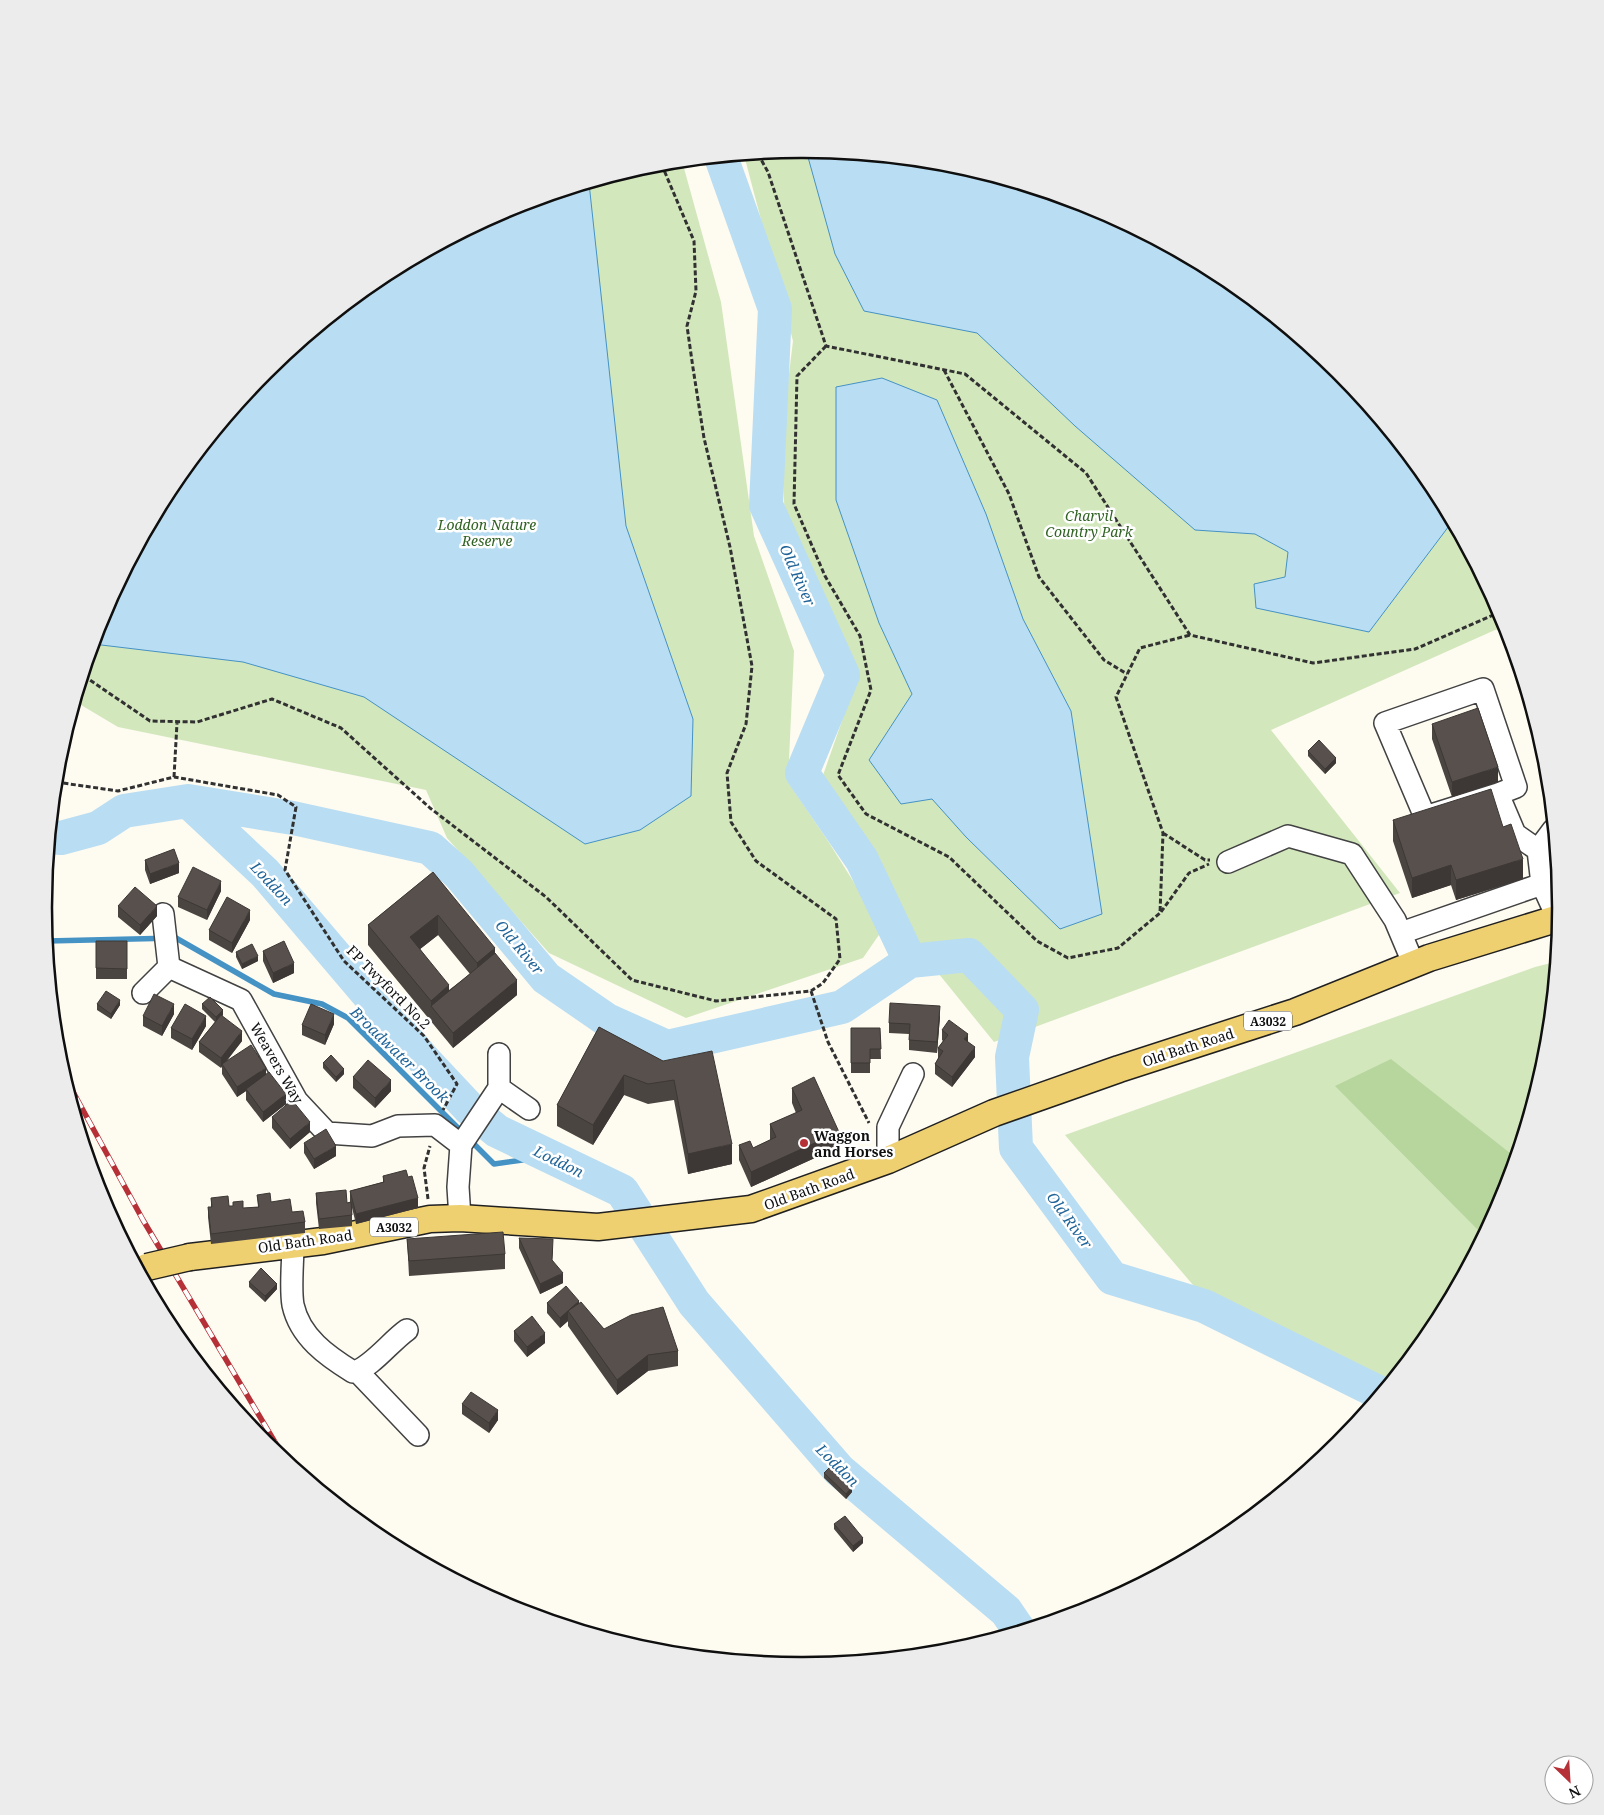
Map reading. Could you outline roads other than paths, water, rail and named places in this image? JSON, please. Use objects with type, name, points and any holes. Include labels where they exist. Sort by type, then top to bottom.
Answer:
[{"type":"main road","name":"Old Bath Road","points":[[145,1267],[190,1257],[323,1241],[430,1219],[460,1218],[598,1227],[751,1209],[888,1160],[994,1113],[1119,1069],[1296,1012],[1414,965],[1551,920]]},
{"type":"street","points":[[1483,689],[1516,787],[1498,794],[1425,817],[1385,723],[1483,689]]},
{"type":"street","points":[[1498,794],[1515,834],[1538,850]]},
{"type":"street","points":[[1228,862],[1288,836],[1352,854],[1395,920],[1414,965]]},
{"type":"street","points":[[1548,837],[1538,850],[1542,884],[1552,905]]},
{"type":"street","points":[[1401,933],[1542,884]]},
{"type":"street","points":[[143,993],[169,967],[163,914]]},
{"type":"street","name":"Weavers Way","points":[[169,967],[241,1000],[297,1102],[327,1133],[372,1136],[398,1126],[435,1125],[463,1143]]},
{"type":"street","points":[[460,1218],[458,1187],[463,1143],[495,1093],[499,1054]]},
{"type":"street","points":[[888,1160],[888,1126],[913,1074]]},
{"type":"street","points":[[495,1093],[529,1108]]},
{"type":"street","points":[[293,1244],[293,1305],[306,1336],[335,1361],[354,1372],[363,1370],[392,1341],[407,1330]]},
{"type":"street","points":[[357,1371],[418,1435]]},
{"type":"water","name":"Charvil Country Park","points":[[808,158],[900,164],[948,172],[1043,198],[1089,215],[1177,258],[1218,284],[1296,344],[1366,413],[1397,451],[1448,528],[1369,632],[1256,608],[1254,584],[1285,577],[1288,552],[1255,534],[1195,530],[1075,426],[977,333],[864,311],[835,254]]},
{"type":"water","points":[[590,189],[626,526],[693,719],[691,796],[640,830],[585,844],[364,697],[243,662],[101,645],[130,576],[153,533],[207,451],[238,413],[308,344],[386,284],[427,258],[471,235],[515,215]]},
{"type":"water","points":[[882,378],[937,400],[986,514],[1023,619],[1071,711],[1102,914],[1060,929],[966,837],[932,799],[901,804],[869,760],[912,694],[879,623],[836,500],[836,387]]},
{"type":"waterway","name":"Old River","points":[[723,162],[775,309],[766,505],[843,675],[802,773],[862,860],[910,961]]},
{"type":"waterway","name":"Loddon","points":[[188,801],[265,873],[424,1060],[470,1109],[497,1131],[622,1191],[694,1303],[839,1470],[1006,1611],[1016,1625]]},
{"type":"waterway","name":"Old River","points":[[56,838],[61,838],[98,828],[124,811],[188,801],[293,818],[430,848],[459,874],[546,978],[607,1020],[667,1047],[842,1007],[910,961],[969,955],[1022,1010],[1012,1057],[1016,1148],[1112,1278],[1204,1306],[1375,1391]]},
{"type":"waterway","name":"Broadwater Brook","points":[[53,941],[176,938],[274,994],[322,1004],[348,1018],[494,1164],[552,1156]]},
{"type":"railway","points":[[78,1101],[143,1220],[272,1437]]},
{"type":"place","name":"Waggon and Horses","points":[[804,1143]]},
{"type":"park label","name":"Loddon Nature Reserve","points":[[487,532]]}]
